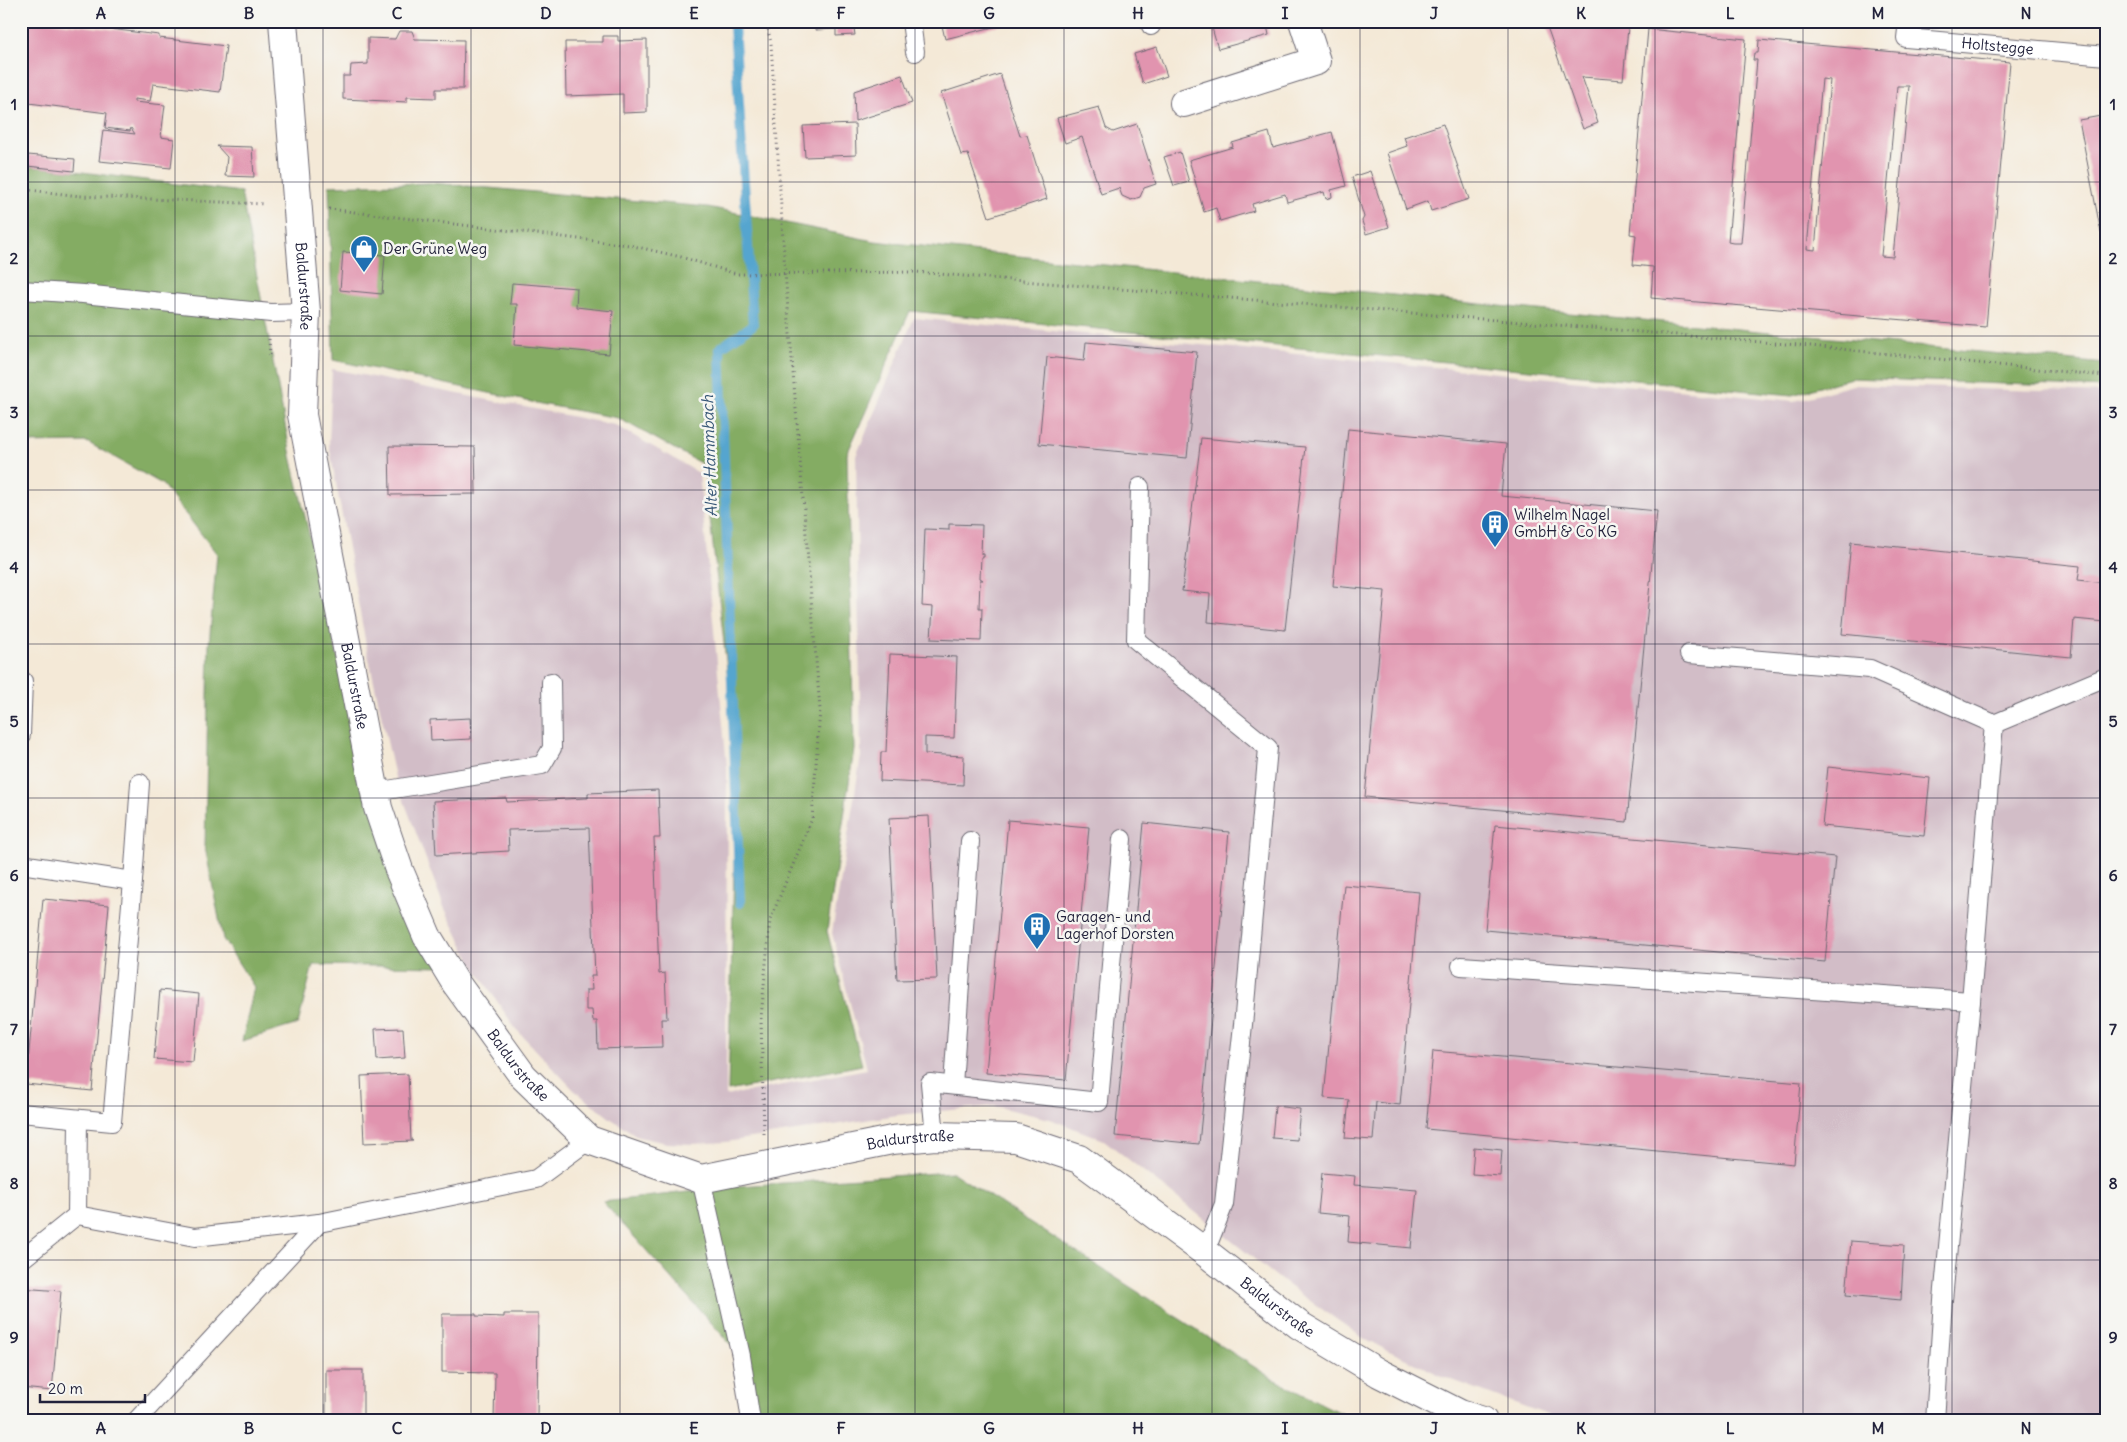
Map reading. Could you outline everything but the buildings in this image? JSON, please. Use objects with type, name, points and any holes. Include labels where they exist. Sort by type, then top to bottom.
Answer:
[{"type":"street","name":"Baldurstraße","points":[[283,21],[306,312],[302,415],[375,792],[398,870],[427,936],[455,982],[523,1076],[589,1140],[701,1179],[892,1140],[936,1136],[1016,1138],[1079,1159],[1205,1252],[1299,1325],[1379,1373],[1460,1414],[1484,1421]]},
{"type":"street","points":[[1184,103],[1316,61],[1304,21]]},
{"type":"lane","points":[[911,21],[915,52]]},
{"type":"lane","name":"Holtstegge","points":[[1908,21],[1906,38],[2106,56]]},
{"type":"lane","points":[[21,290],[83,294],[271,314],[306,312]]},
{"type":"lane","points":[[1140,487],[1136,640],[1268,748],[1244,1015],[1224,1204],[1205,1252]]},
{"type":"lane","points":[[1689,654],[1870,669],[1994,724],[2106,677]]},
{"type":"lane","points":[[21,735],[23,681]]},
{"type":"lane","points":[[375,792],[542,765],[552,748],[551,682]]},
{"type":"lane","points":[[1935,1421],[1943,1300],[1971,1001],[1994,724]]},
{"type":"lane","points":[[21,1113],[112,1122],[140,783]]},
{"type":"lane","points":[[936,1136],[930,1083],[1099,1102],[1122,839]]},
{"type":"lane","points":[[953,1085],[970,841]]},
{"type":"lane","points":[[21,864],[133,881]]},
{"type":"lane","points":[[1461,966],[1971,1001]]},
{"type":"lane","points":[[77,1215],[78,1119]]},
{"type":"lane","points":[[21,1260],[77,1215],[195,1237],[320,1222],[536,1179],[589,1140]]},
{"type":"lane","points":[[701,1179],[741,1356],[751,1421]]},
{"type":"lane","points":[[136,1421],[320,1222]]},
{"type":"path","points":[[765,1165],[761,1018],[770,920],[812,819],[820,710],[784,272],[771,43],[766,21]]},
{"type":"path","points":[[21,188],[80,196],[297,205],[629,245],[681,257],[737,274],[915,272],[1810,346],[2106,376]]},
{"type":"shaded area","points":[[914,318],[1794,401],[1853,385],[2106,393],[2106,1421],[1570,1421],[1553,1417],[1444,1377],[1366,1340],[1286,1284],[1104,1140],[1050,1119],[994,1106],[897,1115],[726,1142],[667,1143],[639,1137],[610,1118],[574,1090],[515,1028],[473,965],[444,907],[395,777],[367,650],[329,445],[332,369],[615,425],[699,473],[727,767],[726,1096],[867,1069],[832,933],[861,756],[856,456]]},
{"type":"green space","points":[[21,164],[241,192],[291,456],[372,805],[442,967],[313,965],[298,1024],[242,1041],[254,987],[223,939],[205,847],[209,645],[217,554],[162,484],[87,442],[21,443]]},
{"type":"green space","points":[[431,183],[708,207],[874,241],[1548,311],[2106,364],[2106,388],[1851,378],[1792,395],[910,311],[847,454],[854,749],[827,931],[862,1065],[728,1091],[737,759],[704,465],[618,418],[541,404],[333,360],[329,186]]},
{"type":"green space","points":[[952,1172],[1273,1379],[1356,1421],[751,1421],[741,1356],[603,1202],[738,1186]]},
{"type":"waterway","name":"Alter Hammbach","points":[[734,25],[753,325],[720,348],[740,903]]},
{"type":"place","name":"Der Grüne Weg","points":[[364,273]]},
{"type":"place","name":"Wilhelm Nagel GmbH & Co KG","points":[[1495,548]]},
{"type":"place","name":"Garagen- und Lagerhof Dorsten","points":[[1037,950]]}]
